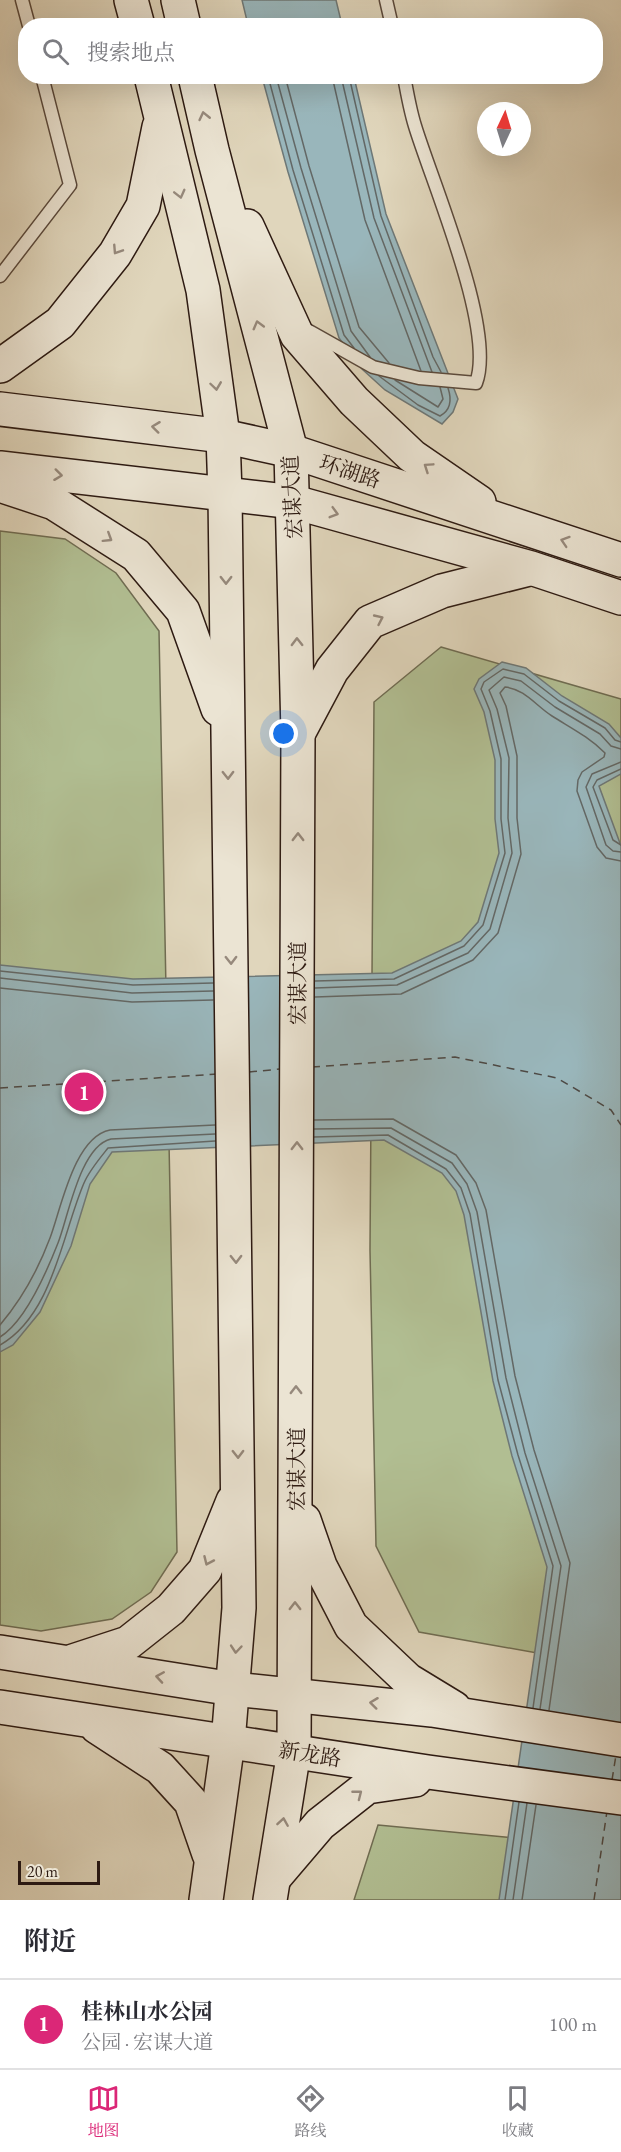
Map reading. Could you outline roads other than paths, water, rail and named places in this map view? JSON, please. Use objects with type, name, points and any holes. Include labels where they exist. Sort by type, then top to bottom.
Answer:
[{"type":"main road","points":[[131,0],[136,18]]},
{"type":"main road","points":[[178,0],[182,18]]},
{"type":"main road","points":[[153,84],[203,290],[223,435],[225,494],[240,1608],[228,1742],[206,1900]]},
{"type":"main road","name":"宏谋大道","points":[[197,84],[291,451],[294,502],[298,733],[295,1694],[294,1751],[272,1890]]},
{"type":"main road","points":[[0,366],[60,323],[116,254],[143,207],[161,117]]},
{"type":"main road","points":[[212,150],[297,335],[354,401],[412,456],[511,523]]},
{"type":"main road","name":"环湖路","points":[[0,409],[223,435],[291,451],[621,560]]},
{"type":"main road","name":"环湖路","points":[[0,468],[294,502],[531,568],[621,598]]},
{"type":"main road","points":[[0,485],[54,503],[136,555],[183,611],[227,732]]},
{"type":"main road","points":[[298,733],[332,670],[370,622],[442,591],[531,568]]},
{"type":"main road","points":[[68,1663],[128,1643],[171,1609],[205,1569],[238,1488]]},
{"type":"main road","points":[[296,1497],[320,1566],[351,1626],[408,1680],[465,1715]]},
{"type":"main road","points":[[0,1652],[233,1689],[432,1710],[621,1740]]},
{"type":"main road","name":"新龙路","points":[[0,1707],[439,1774],[621,1798]]},
{"type":"main road","points":[[88,1721],[160,1768],[191,1802],[212,1862]]},
{"type":"main road","points":[[272,1890],[320,1824],[367,1787],[439,1774]]},
{"type":"lane","points":[[22,0],[27,18]]},
{"type":"lane","points":[[386,0],[390,18]]},
{"type":"lane","points":[[0,276],[70,185],[44,84]]},
{"type":"lane","points":[[292,322],[373,367],[418,378],[476,383],[482,368],[475,309],[414,124],[406,84]]},
{"type":"water","points":[[242,0],[336,0],[340,18],[246,18]]},
{"type":"water","points":[[264,84],[356,84],[386,214],[458,399],[453,412],[442,424],[385,390],[362,369],[339,338],[288,172]]},
{"type":"water","points":[[502,662],[526,668],[562,696],[609,724],[621,738],[621,774],[599,786],[621,846],[621,1900],[499,1900],[547,1567],[512,1456],[493,1381],[464,1215],[456,1191],[442,1173],[384,1140],[112,1152],[90,1184],[71,1246],[40,1312],[13,1345],[0,1352],[0,965],[133,979],[392,973],[461,941],[478,922],[499,853],[495,819],[495,760],[484,712],[474,689],[479,679]]},
{"type":"place","name":"桂林山水公园","points":[[84,1092]]}]
